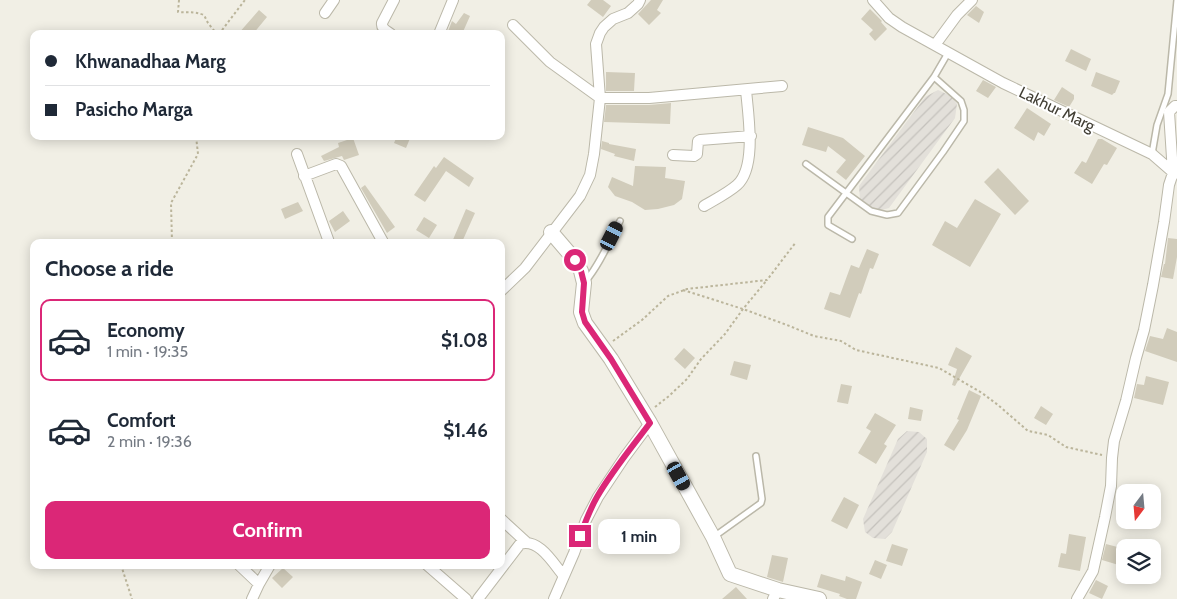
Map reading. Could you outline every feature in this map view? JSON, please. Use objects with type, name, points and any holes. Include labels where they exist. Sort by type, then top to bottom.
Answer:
[{"type":"street","points":[[325,13],[334,0]]},
{"type":"street","points":[[385,30],[382,23],[394,0]]},
{"type":"street","points":[[441,30],[453,0]]},
{"type":"street","points":[[505,287],[525,268],[580,196],[590,174],[600,98],[596,44],[600,33],[613,19],[628,13],[640,0]]},
{"type":"street","name":"Lakhur Marg","points":[[873,0],[889,18],[902,27],[1003,83],[1152,154],[1175,174]]},
{"type":"street","points":[[935,45],[972,0]]},
{"type":"street","points":[[513,24],[550,62],[600,98],[649,98],[782,86]]},
{"type":"street","points":[[704,206],[738,184],[747,168],[751,136],[746,90]]},
{"type":"street","points":[[1077,599],[1093,571],[1105,517],[1114,441],[1144,330],[1169,185],[1175,174],[1169,112],[1177,106]]},
{"type":"street","points":[[673,155],[694,156],[697,154],[698,141],[700,140],[751,136]]},
{"type":"street","points":[[297,154],[328,239]]},
{"type":"street","points":[[304,176],[336,164],[341,166],[382,239]]},
{"type":"street","points":[[552,232],[575,260],[581,271],[584,283],[582,312],[585,322],[611,359],[648,419],[713,537],[730,574],[776,594],[819,599]]},
{"type":"street","points":[[554,599],[586,520],[598,496],[648,419]]},
{"type":"street","points":[[505,523],[526,542],[541,548],[563,575]]},
{"type":"street","points":[[505,564],[520,544],[526,542]]},
{"type":"street","points":[[243,569],[259,584]]},
{"type":"street","points":[[252,599],[268,569]]},
{"type":"street","points":[[432,569],[466,599]]},
{"type":"street","points":[[478,599],[501,569]]},
{"type":"lane","points":[[1152,154],[1157,125],[1168,94],[1177,0]]},
{"type":"lane","points":[[852,239],[828,225],[828,217],[934,78],[948,53]]},
{"type":"lane","points":[[806,164],[871,211],[887,215],[898,213],[964,121],[964,110],[961,101],[934,78]]},
{"type":"lane","points":[[584,283],[598,264],[620,222]]},
{"type":"lane","points":[[713,537],[761,503],[762,498],[756,456]]},
{"type":"path","points":[[179,0],[178,12],[195,12],[204,15],[208,23],[215,30]]},
{"type":"path","points":[[220,30],[245,0]]},
{"type":"path","points":[[172,239],[171,203],[198,154],[196,140]]},
{"type":"path","points":[[648,419],[668,396],[687,379],[701,359],[725,334],[743,308],[796,242]]},
{"type":"path","points":[[603,349],[642,320],[668,296],[687,289],[767,280]]},
{"type":"path","points":[[683,290],[743,308],[814,336],[841,341],[856,350],[939,368],[982,392],[1028,432],[1048,435],[1066,447],[1112,458]]},
{"type":"path","points":[[122,569],[132,599]]},
{"type":"shaded area","points":[[938,90],[951,96],[957,104],[955,118],[889,208],[878,211],[868,208],[860,200],[859,186],[925,97]]},
{"type":"shaded area","points":[[907,431],[919,432],[927,439],[927,452],[892,532],[885,539],[873,538],[865,532],[863,519],[898,439]]},
{"type":"building","points":[[591,0],[603,0],[611,6],[603,17],[587,5]]},
{"type":"building","points":[[651,0],[663,0],[657,10],[661,13],[649,25],[638,14]]},
{"type":"building","points":[[976,6],[984,12],[979,23],[967,15]]},
{"type":"building","points":[[870,9],[887,29],[875,41],[869,34],[873,30],[861,19]]},
{"type":"building","points":[[259,10],[267,17],[256,30],[242,30]]},
{"type":"building","points":[[464,13],[470,16],[464,30],[449,30],[452,21],[456,24]]},
{"type":"building","points":[[1071,49],[1091,59],[1086,71],[1065,61]]},
{"type":"building","points":[[606,72],[635,73],[634,91],[606,91]]},
{"type":"building","points":[[1096,72],[1120,81],[1115,93],[1112,95],[1091,86]]},
{"type":"building","points":[[983,80],[996,87],[988,98],[976,91]]},
{"type":"building","points":[[1062,87],[1074,95],[1074,99],[1069,107],[1054,100]]},
{"type":"building","points":[[671,103],[670,124],[604,122],[606,105]]},
{"type":"building","points":[[1027,108],[1051,124],[1044,136],[1038,132],[1034,141],[1014,128]]},
{"type":"building","points":[[808,127],[843,138],[865,156],[846,180],[836,172],[846,160],[828,146],[826,152],[802,145]]},
{"type":"building","points":[[1098,139],[1102,139],[1117,148],[1107,165],[1104,164],[1092,184],[1074,173],[1082,161],[1086,163]]},
{"type":"building","points":[[354,140],[359,155],[344,160],[342,156],[324,161],[321,156],[339,147],[338,143]]},
{"type":"building","points":[[395,140],[409,140],[406,148],[394,143]]},
{"type":"building","points":[[602,141],[636,149],[634,161],[614,156],[615,154],[601,149]]},
{"type":"building","points":[[444,157],[474,178],[469,187],[446,171],[425,202],[414,195],[434,166],[436,168]]},
{"type":"building","points":[[635,166],[666,167],[665,178],[685,181],[682,199],[674,205],[645,210],[632,202],[615,196],[608,187],[612,177],[633,186]]},
{"type":"building","points":[[998,168],[1029,201],[1015,215],[984,182]]},
{"type":"building","points":[[365,185],[395,227],[387,233],[361,188]]},
{"type":"building","points":[[975,199],[1001,214],[970,267],[932,245],[945,221],[957,228]]},
{"type":"building","points":[[298,202],[303,211],[285,219],[281,209]]},
{"type":"building","points":[[466,209],[475,213],[463,239],[453,239]]},
{"type":"building","points":[[343,211],[350,221],[335,232],[329,221]]},
{"type":"building","points":[[424,217],[437,225],[429,238],[416,230]]},
{"type":"building","points":[[1168,238],[1177,239],[1177,257],[1173,279],[1161,277],[1165,264]]},
{"type":"building","points":[[867,249],[879,254],[873,269],[870,268],[850,318],[824,309],[830,292],[840,295],[851,265],[859,268]]},
{"type":"building","points":[[1167,328],[1177,332],[1177,362],[1145,351],[1150,336],[1163,339]]},
{"type":"building","points":[[956,347],[972,356],[955,386],[952,385],[957,369],[948,365]]},
{"type":"building","points":[[684,348],[695,358],[685,369],[674,359]]},
{"type":"building","points":[[734,361],[751,365],[747,380],[730,375]]},
{"type":"building","points":[[1146,376],[1169,382],[1163,405],[1134,398],[1137,384],[1144,385]]},
{"type":"building","points":[[841,384],[852,386],[848,404],[837,402]]},
{"type":"building","points":[[969,390],[981,396],[967,430],[954,451],[944,445],[959,420],[957,419]]},
{"type":"building","points":[[1041,406],[1053,414],[1046,425],[1034,418]]},
{"type":"building","points":[[910,407],[923,410],[921,421],[908,419]]},
{"type":"building","points":[[875,413],[896,425],[884,444],[887,446],[876,464],[858,453],[871,431],[866,428]]},
{"type":"building","points":[[844,497],[859,505],[847,529],[831,521]]},
{"type":"building","points":[[1069,534],[1086,537],[1080,571],[1058,567],[1061,553],[1066,554]]},
{"type":"building","points":[[892,544],[908,549],[902,566],[886,561]]},
{"type":"building","points":[[1106,544],[1116,547],[1116,564],[1102,560]]},
{"type":"building","points":[[772,555],[788,558],[783,582],[767,577]]},
{"type":"building","points":[[875,560],[887,565],[881,579],[869,574]]},
{"type":"building","points":[[282,569],[293,577],[282,588],[272,578]]},
{"type":"building","points":[[821,574],[845,581],[846,576],[862,582],[856,599],[847,599],[839,596],[840,594],[817,587]]},
{"type":"building","points":[[1096,580],[1108,586],[1102,599],[1089,593]]},
{"type":"building","points":[[736,587],[747,599],[722,599]]},
{"type":"route","points":[[575,260],[581,271],[584,283],[582,312],[585,322],[611,359],[650,423],[598,496],[580,536]]}]
